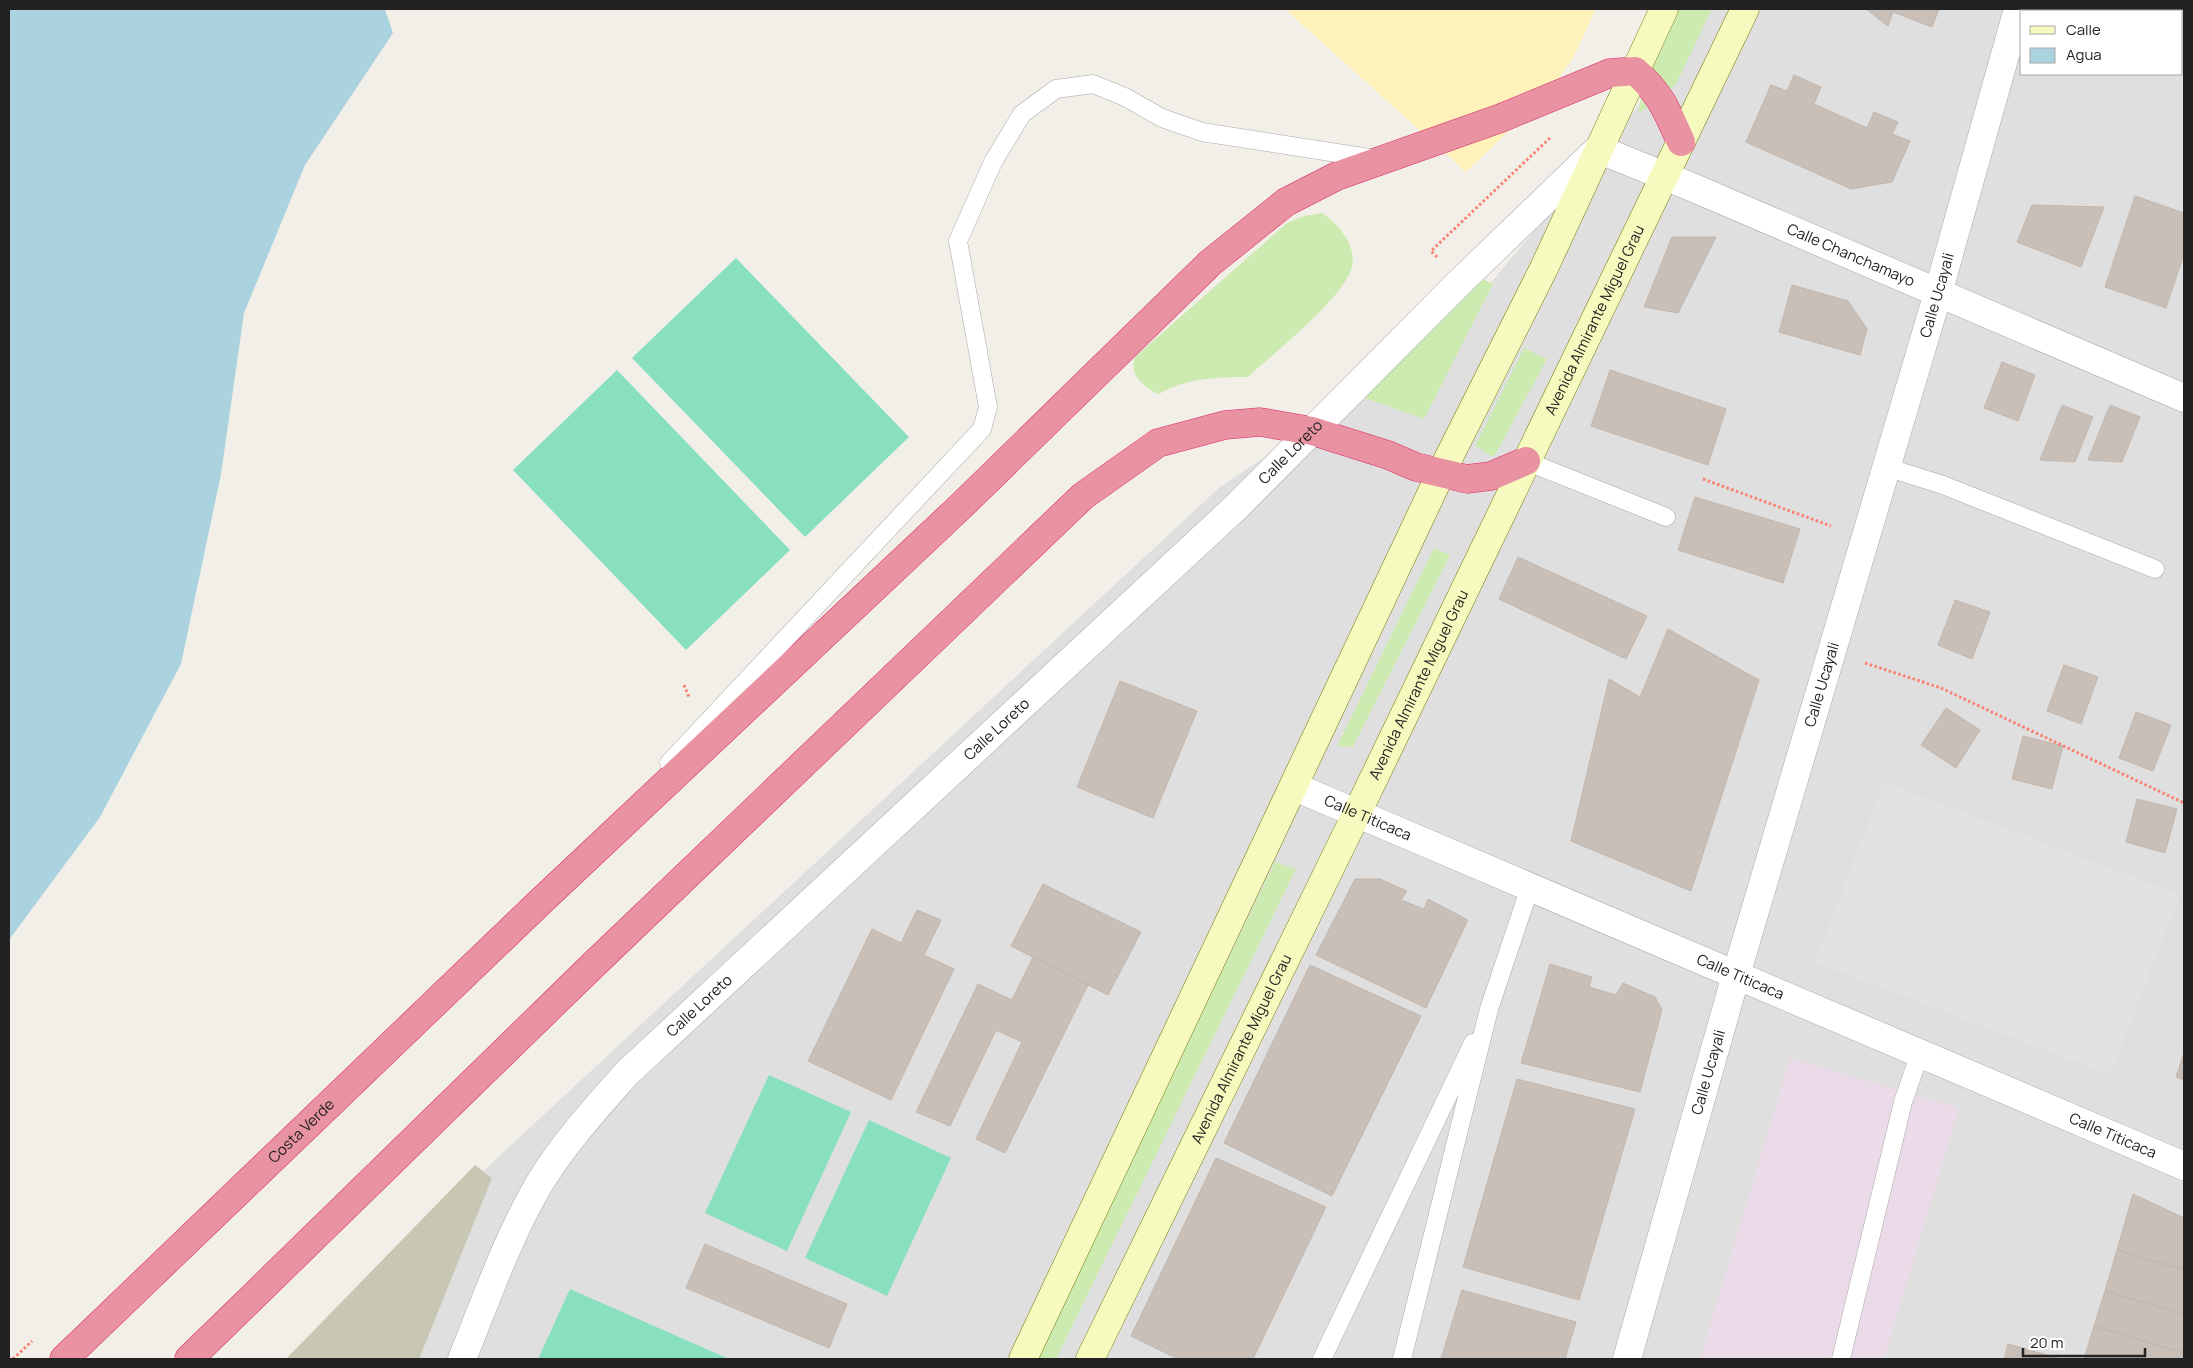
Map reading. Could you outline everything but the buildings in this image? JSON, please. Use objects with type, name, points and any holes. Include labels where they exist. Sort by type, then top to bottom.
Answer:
[{"type":"highway","points":[[1635,71],[1652,86],[1666,106],[1681,142]]},
{"type":"highway","name":"Costa Verde","points":[[64,1359],[538,904],[960,508],[1210,263],[1286,202],[1337,176],[1501,118],[1610,73],[1635,71]]},
{"type":"highway","points":[[189,1359],[588,970],[1083,496],[1158,443],[1225,425],[1260,422],[1312,431],[1388,455],[1416,467],[1467,479],[1490,476],[1526,461]]},
{"type":"main road","points":[[1023,1359],[1295,786],[1441,473],[1544,268],[1664,9]]},
{"type":"main road","name":"Avenida Almirante Miguel Grau","points":[[1090,1359],[1357,813],[1745,9]]},
{"type":"street","name":"Calle Ucayali","points":[[1627,1359],[1736,975],[1938,293],[2018,9]]},
{"type":"street","name":"Calle Chanchamayo","points":[[1598,149],[1664,175],[2184,398]]},
{"type":"street","name":"Calle Loreto","points":[[462,1359],[509,1241],[540,1183],[581,1126],[627,1073],[1235,508],[1460,282],[1598,149]]},
{"type":"street","name":"Calle Titicaca","points":[[1295,786],[2184,1166]]},
{"type":"lane","points":[[538,904],[982,429],[988,407],[958,241],[993,162],[1022,114],[1056,89],[1093,84],[1125,97],[1162,118],[1202,132],[1379,160]]},
{"type":"lane","points":[[1526,461],[1666,517]]},
{"type":"lane","points":[[1886,467],[1943,486],[2155,569]]},
{"type":"lane","points":[[1402,1359],[1489,1009],[1530,887]]},
{"type":"lane","points":[[1322,1359],[1489,1009]]},
{"type":"lane","points":[[1841,1359],[1903,1102],[1920,1053]]},
{"type":"path","points":[[1431,251],[1557,132]]},
{"type":"path","points":[[1703,479],[1865,538]]},
{"type":"path","points":[[1831,652],[1941,688],[2184,803]]},
{"type":"shaded area","points":[[1694,9],[2184,9],[2184,1359],[290,1359],[495,1160],[1220,487],[1449,333],[1659,81]]},
{"type":"shaded area","points":[[1884,782],[2180,895],[2110,1075],[1815,962]]},
{"type":"shaded area","points":[[1790,1058],[1959,1108],[1884,1359],[1700,1359]]},
{"type":"shaded area","points":[[475,1165],[492,1178],[419,1359],[286,1359]]},
{"type":"green space","points":[[1676,9],[1712,9],[1676,84],[1639,113],[1643,79]]},
{"type":"green space","points":[[1322,213],[1335,223],[1346,237],[1352,253],[1353,262],[1351,270],[1334,296],[1289,341],[1248,377],[1202,379],[1180,385],[1159,394],[1139,380],[1134,369],[1135,357],[1287,223],[1304,216]]},
{"type":"green space","points":[[736,258],[909,437],[805,537],[632,358]]},
{"type":"green space","points":[[1478,277],[1493,284],[1424,419],[1354,394]]},
{"type":"green space","points":[[1524,348],[1547,359],[1494,457],[1475,446]]},
{"type":"green space","points":[[617,370],[790,550],[686,650],[513,470]]},
{"type":"green space","points":[[1434,548],[1450,555],[1353,747],[1337,746]]},
{"type":"green space","points":[[1275,862],[1296,869],[1056,1359],[1035,1359]]},
{"type":"green space","points":[[769,1075],[851,1112],[787,1251],[705,1213]]},
{"type":"green space","points":[[869,1120],[951,1158],[887,1296],[805,1258]]},
{"type":"green space","points":[[570,1289],[729,1359],[538,1359]]},
{"type":"sand","points":[[1285,9],[1596,9],[1572,60],[1545,96],[1466,172]]},
{"type":"water","points":[[9,9],[385,9],[393,33],[305,165],[244,313],[221,474],[181,664],[100,817],[9,940]]}]
